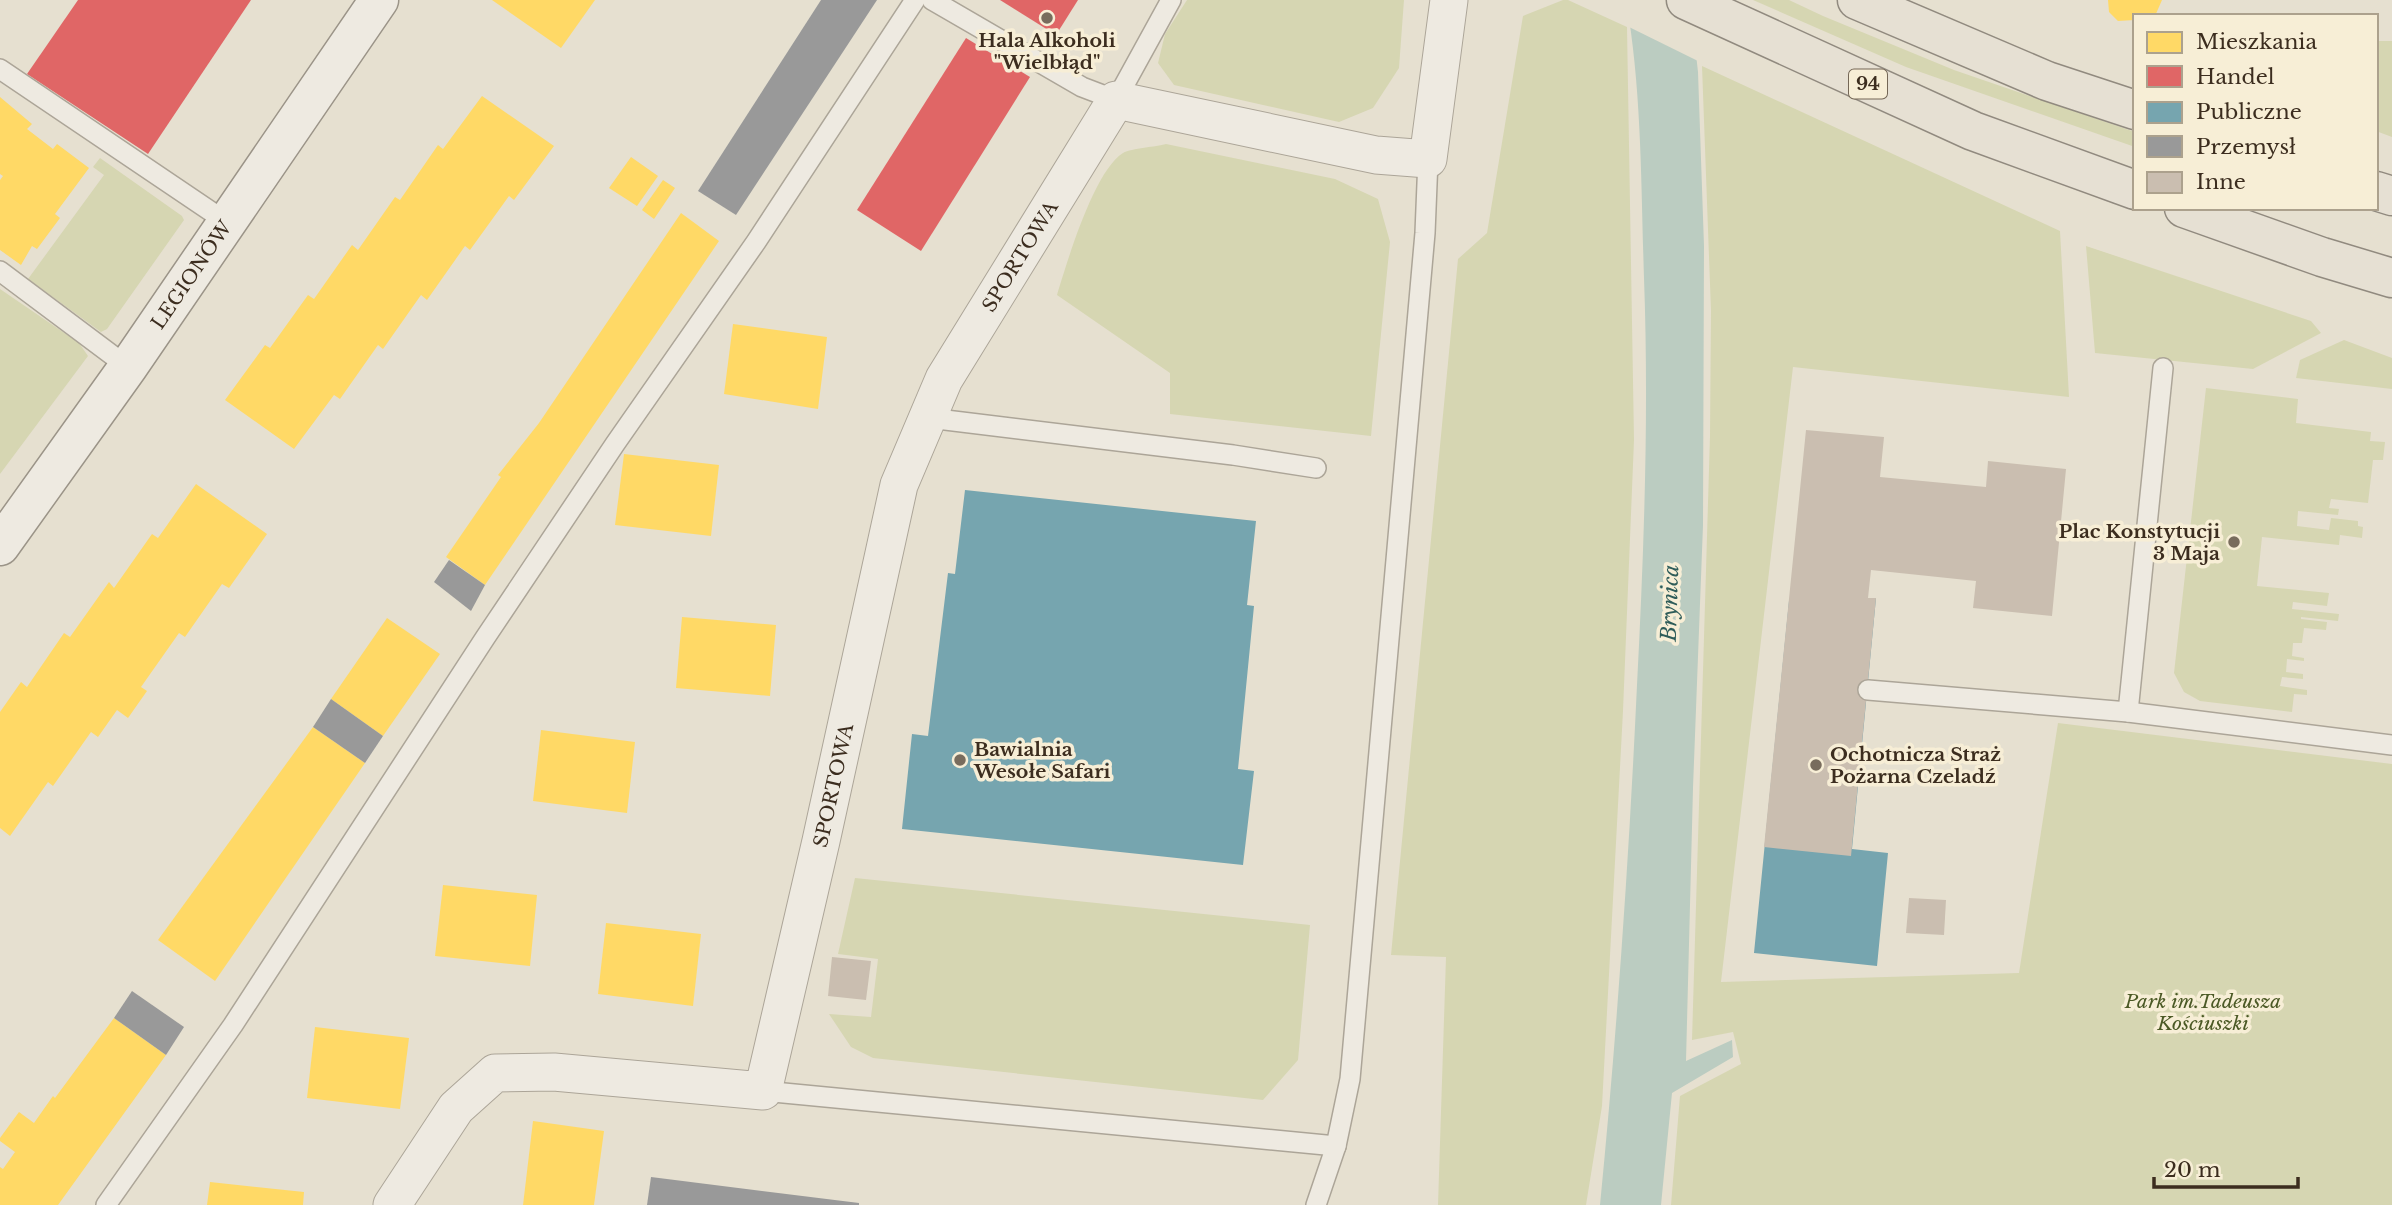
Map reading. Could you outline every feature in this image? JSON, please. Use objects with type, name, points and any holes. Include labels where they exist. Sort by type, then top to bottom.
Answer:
[{"type":"main road","name":"94","points":[[1686,0],[1973,131],[2133,189]]},
{"type":"main road","points":[[1857,0],[2047,81],[2133,109]]},
{"type":"main road","points":[[2190,210],[2322,257],[2392,278]]},
{"type":"street","name":"LEGIONÓW","points":[[3,536],[128,367],[379,0]]},
{"type":"street","points":[[1116,100],[1376,155],[1428,159],[1449,0]]},
{"type":"street","name":"SPORTOWA","points":[[762,1091],[824,828],[899,485],[944,379],[1116,100]]},
{"type":"street","points":[[392,1205],[456,1108],[495,1073],[554,1072],[762,1091]]},
{"type":"lane","points":[[106,1205],[233,1025],[485,638],[615,444],[756,242],[915,0]]},
{"type":"lane","points":[[932,0],[1082,88],[1116,100]]},
{"type":"lane","name":"SPORTOWA","points":[[1116,100],[1171,0]]},
{"type":"lane","points":[[0,69],[228,223]]},
{"type":"lane","points":[[1316,1205],[1336,1146],[1350,1079],[1424,233],[1428,159]]},
{"type":"lane","points":[[0,271],[128,367]]},
{"type":"lane","points":[[2127,712],[2163,368]]},
{"type":"lane","points":[[929,418],[1233,455],[1316,468]]},
{"type":"lane","points":[[1868,690],[2127,712],[2392,745]]},
{"type":"lane","points":[[762,1091],[1336,1146]]},
{"type":"green space","points":[[1187,0],[1404,0],[1399,68],[1373,108],[1339,122],[1174,85],[1158,63],[1165,34]]},
{"type":"green space","points":[[1563,0],[1627,27],[1634,440],[1602,1106],[1586,1205],[1438,1205],[1446,957],[1391,955],[1458,259],[1487,233],[1523,16]]},
{"type":"green space","points":[[1753,0],[1789,0],[1954,70],[2133,131],[2133,146],[1906,67]]},
{"type":"green space","points":[[2378,41],[2392,41],[2392,137],[2378,132]]},
{"type":"green space","name":"Park im.Tadeusza Kościuszki","points":[[1702,66],[2060,231],[2069,397],[1793,367],[1721,982],[2019,973],[2058,723],[2392,764],[2392,1205],[1671,1205],[1680,1096],[1741,1064],[1733,1032],[1692,1040],[1710,436],[1711,311]]},
{"type":"green space","points":[[1166,144],[1335,179],[1378,199],[1390,242],[1371,436],[1170,414],[1170,373],[1057,295],[1083,218],[1112,163],[1127,151]]},
{"type":"green space","points":[[100,158],[184,220],[107,329],[101,332],[28,279],[104,175],[93,167]]},
{"type":"green space","points":[[2086,246],[2311,321],[2321,333],[2253,369],[2095,353]]},
{"type":"green space","points":[[0,289],[79,343],[88,356],[0,474]]},
{"type":"green space","points":[[2344,340],[2392,358],[2392,389],[2296,378],[2300,360]]},
{"type":"green space","points":[[2206,388],[2298,399],[2296,423],[2371,432],[2370,441],[2385,442],[2383,460],[2373,460],[2368,503],[2331,499],[2329,508],[2339,509],[2338,515],[2298,511],[2297,526],[2329,530],[2331,518],[2358,521],[2358,526],[2363,527],[2362,538],[2340,535],[2339,545],[2262,537],[2257,586],[2329,593],[2327,606],[2293,602],[2292,609],[2339,614],[2338,621],[2301,617],[2327,622],[2326,630],[2304,628],[2302,643],[2293,643],[2292,656],[2304,658],[2304,661],[2287,659],[2286,672],[2303,674],[2303,679],[2282,677],[2280,686],[2307,690],[2307,695],[2294,694],[2292,712],[2200,701],[2184,692],[2174,673]]},
{"type":"green space","points":[[855,878],[1310,925],[1298,1060],[1263,1100],[873,1058],[851,1047],[829,1014],[871,1017],[878,959],[838,954]]},
{"type":"water","name":"Brynica","points":[[1626,0],[1690,0],[1698,72],[1704,246],[1703,525],[1686,1061],[1732,1040],[1733,1057],[1672,1093],[1661,1205],[1600,1205],[1626,880],[1640,634],[1645,481],[1646,380],[1640,139]]},
{"type":"pier","points":[[1622,0],[1693,0],[1700,62],[1627,26]]},
{"type":"building: Mieszkania","points":[[492,0],[595,0],[561,48]]},
{"type":"building: Mieszkania","points":[[2108,0],[2162,0],[2156,14],[2133,14],[2133,20],[2118,21],[2109,12]]},
{"type":"building: Mieszkania","points":[[482,96],[554,146],[514,200],[509,196],[470,250],[465,246],[427,300],[421,295],[383,349],[378,345],[340,399],[334,395],[294,449],[225,400],[265,345],[270,348],[308,295],[314,299],[352,245],[358,250],[395,197],[400,200],[438,145],[443,149]]},
{"type":"building: Mieszkania","points":[[0,97],[32,124],[27,129],[53,149],[57,144],[89,168],[55,214],[60,218],[37,249],[32,246],[21,265],[0,250],[0,180],[3,176],[0,174]]},
{"type":"building: Mieszkania","points":[[631,157],[658,176],[637,206],[609,188]]},
{"type":"building: Mieszkania","points":[[663,180],[675,188],[654,219],[642,210]]},
{"type":"building: Mieszkania","points":[[681,213],[719,241],[485,585],[446,557],[501,477],[498,475],[539,423]]},
{"type":"building: Mieszkania","points":[[733,324],[827,337],[818,409],[724,394]]},
{"type":"building: Mieszkania","points":[[624,454],[719,465],[711,536],[615,525]]},
{"type":"building: Mieszkania","points":[[196,484],[267,534],[229,588],[222,584],[185,637],[179,633],[141,687],[147,691],[128,718],[117,710],[98,737],[91,732],[53,786],[48,782],[10,836],[0,828],[0,712],[21,682],[27,687],[64,633],[70,637],[109,582],[114,588],[152,534],[158,538]]},
{"type":"building: Mieszkania","points":[[682,617],[776,625],[770,696],[676,688]]},
{"type":"building: Mieszkania","points":[[387,618],[440,654],[383,736],[331,699]]},
{"type":"building: Mieszkania","points":[[313,727],[365,763],[215,981],[158,940]]},
{"type":"building: Mieszkania","points":[[541,730],[635,742],[627,813],[533,801]]},
{"type":"building: Mieszkania","points":[[443,885],[537,895],[530,966],[435,956]]},
{"type":"building: Mieszkania","points":[[606,923],[701,934],[693,1006],[598,994]]},
{"type":"building: Mieszkania","points":[[114,1018],[166,1055],[58,1205],[0,1205],[0,1167],[3,1169],[15,1152],[0,1141],[0,1138],[19,1112],[34,1123]]},
{"type":"building: Mieszkania","points":[[315,1027],[409,1038],[400,1109],[307,1098]]},
{"type":"building: Mieszkania","points":[[533,1121],[604,1131],[594,1205],[523,1205]]},
{"type":"building: Mieszkania","points":[[210,1182],[304,1192],[303,1205],[207,1205]]},
{"type":"building: Handel","points":[[78,0],[251,0],[148,154],[27,74]]},
{"type":"building: Handel","name":"Hala Alkoholi \"Wielbłąd\"","points":[[1000,0],[1078,0],[1056,35]]},
{"type":"building: Handel","points":[[966,38],[1030,77],[921,251],[857,210]]},
{"type":"building: Publiczne","points":[[965,490],[1256,521],[1247,605],[1254,606],[1238,769],[1254,771],[1243,865],[902,829],[912,734],[928,736],[948,573],[955,574]]},
{"type":"building: Publiczne","name":"Ochotnicza Straż Pożarna Czeladź","points":[[1868,598],[1876,598],[1852,849],[1888,853],[1877,966],[1754,953],[1789,601],[1867,608]]},
{"type":"building: Przemysł","points":[[821,0],[877,0],[736,215],[698,191]]},
{"type":"building: Przemysł","points":[[449,560],[485,585],[471,611],[434,582]]},
{"type":"building: Przemysł","points":[[331,699],[383,736],[365,763],[313,727]]},
{"type":"building: Przemysł","points":[[132,991],[184,1027],[166,1055],[114,1018]]},
{"type":"building: Przemysł","points":[[651,1177],[859,1203],[859,1205],[647,1205]]},
{"type":"building: Inne","points":[[1806,430],[1884,437],[1880,477],[1986,487],[1988,461],[2066,469],[2052,616],[1973,608],[1976,581],[1871,570],[1868,598],[1876,598],[1851,856],[1764,847]]},
{"type":"building: Inne","points":[[1909,898],[1946,900],[1944,935],[1906,933]]},
{"type":"building: Inne","points":[[832,957],[871,961],[866,1000],[828,996]]},
{"type":"place","name":"Hala Alkoholi \"Wielbłąd\"","points":[[1047,18]]},
{"type":"place","name":"Plac Konstytucji 3 Maja","points":[[2234,542]]},
{"type":"place","name":"Bawialnia Wesołe Safari","points":[[960,760]]},
{"type":"place","name":"Ochotnicza Straż Pożarna Czeladź","points":[[1816,765]]}]
